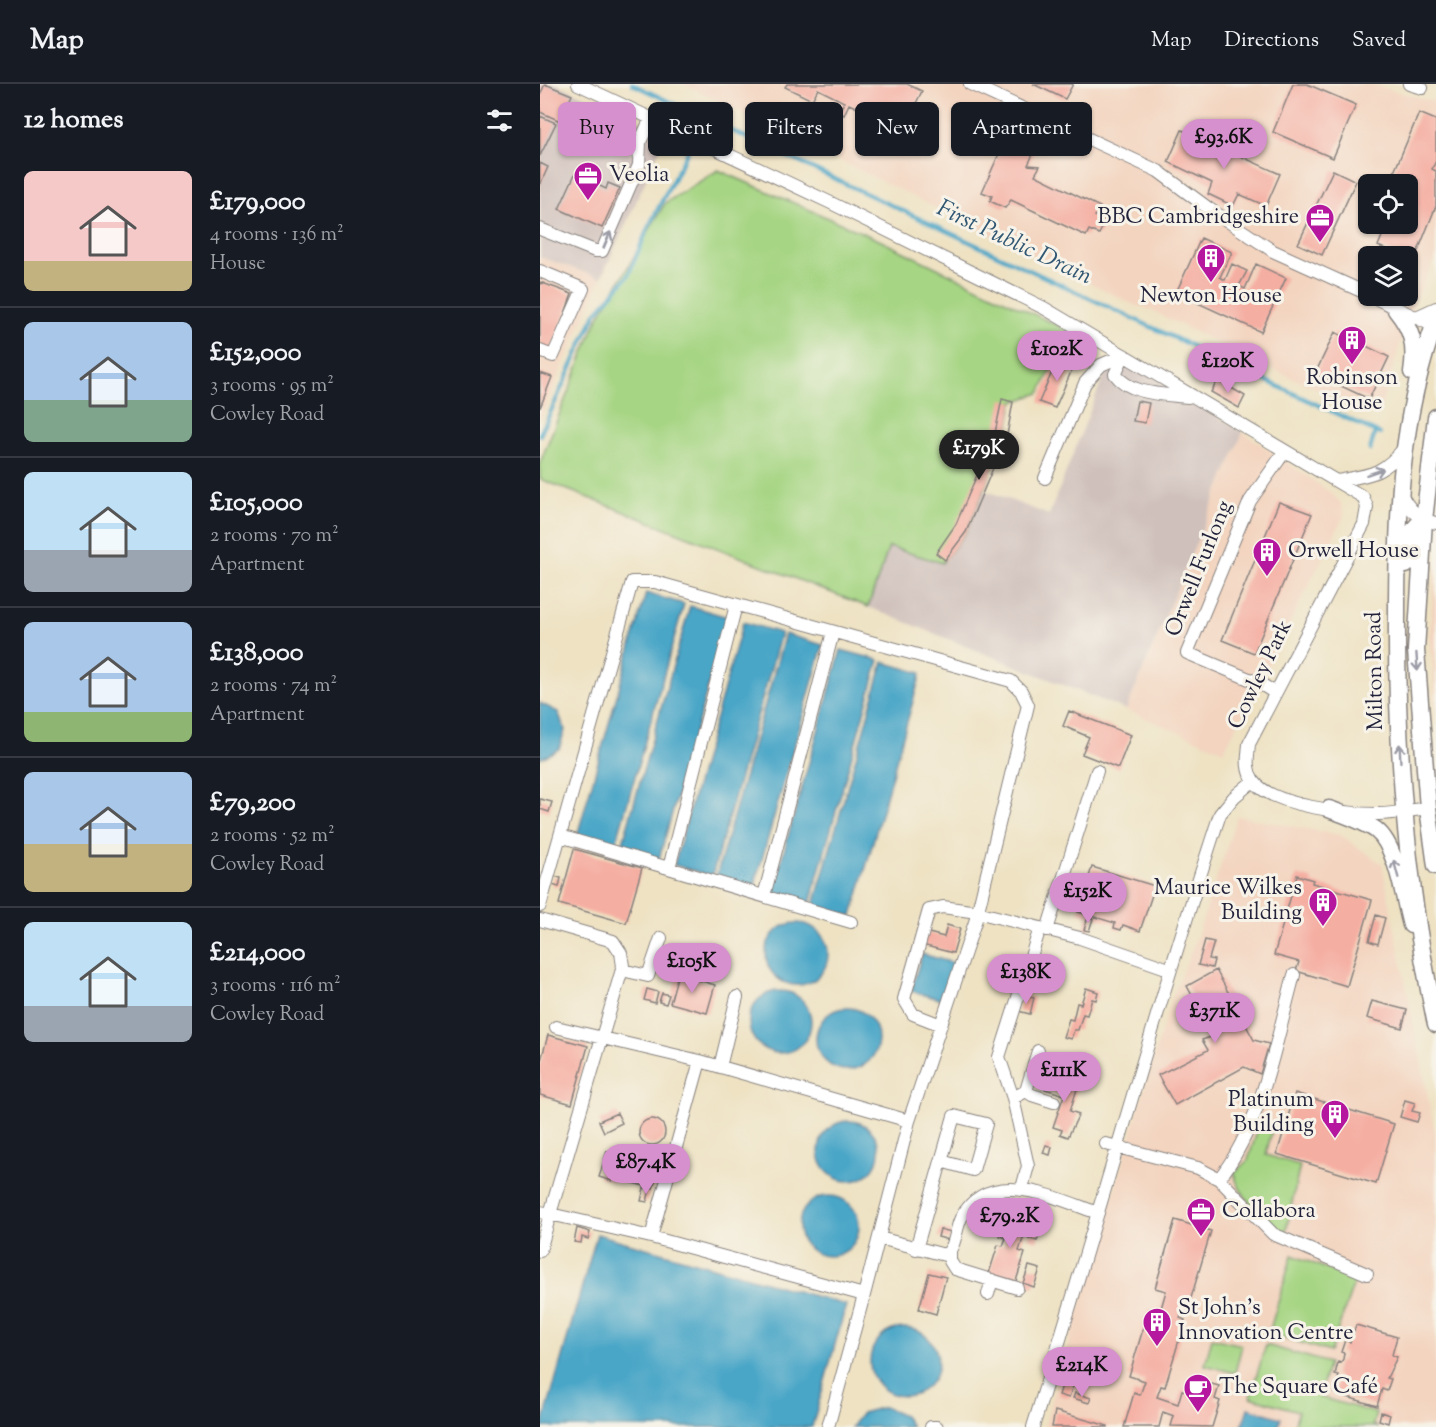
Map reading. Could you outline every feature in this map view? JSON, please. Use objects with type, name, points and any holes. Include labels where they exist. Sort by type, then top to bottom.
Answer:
[{"type":"main road","points":[[1396,310],[1411,331],[1415,346],[1408,395],[1410,409]]},
{"type":"main road","name":"Milton Road","points":[[1434,1015],[1403,811],[1397,652],[1397,530],[1410,409],[1435,324]]},
{"type":"main road","name":"Milton Road","points":[[1436,417],[1428,478],[1430,521],[1416,650],[1428,808],[1436,866]]},
{"type":"main road","points":[[1397,652],[1408,546],[1417,524],[1430,521]]},
{"type":"main road","points":[[1329,809],[1356,819],[1378,831],[1391,849],[1434,1015]]},
{"type":"street","points":[[578,84],[648,117]]},
{"type":"street","points":[[970,84],[1158,171],[1208,208],[1273,250],[1358,289]]},
{"type":"street","points":[[1409,84],[1422,88]]},
{"type":"street","points":[[540,229],[595,251],[603,251],[639,165],[640,142],[648,125]]},
{"type":"street","points":[[730,156],[1044,308],[1336,482],[1378,473],[1395,460],[1404,448]]},
{"type":"street","points":[[540,271],[583,289],[553,356],[540,351]]},
{"type":"street","points":[[1389,306],[1414,318],[1435,324]]},
{"type":"street","points":[[1414,318],[1436,308]]},
{"type":"street","points":[[1124,355],[1115,374],[1122,384],[1147,392],[1193,398]]},
{"type":"street","points":[[1045,478],[1085,383],[1101,365],[1124,355]]},
{"type":"street","name":"Orwell Furlong","points":[[1275,693],[1187,653],[1250,501],[1285,451]]},
{"type":"street","points":[[1428,478],[1436,496]]},
{"type":"street","name":"Cowley Park","points":[[1253,781],[1247,765],[1249,744],[1364,524],[1367,507],[1358,494],[1336,482]]},
{"type":"street","points":[[1401,494],[1408,508],[1430,521]]},
{"type":"street","points":[[540,906],[632,582],[655,582],[1011,681],[1022,691],[1028,705],[978,912],[909,1121],[828,1427]]},
{"type":"street","points":[[669,868],[736,605]]},
{"type":"street","points":[[764,897],[833,632]]},
{"type":"street","points":[[1022,1188],[1028,1166],[1014,1098],[999,1057],[1096,771]]},
{"type":"street","points":[[1032,1427],[1098,1213],[1111,1145],[1220,814],[1234,797],[1253,781],[1280,799],[1329,809],[1379,814],[1428,808]]},
{"type":"street","points":[[560,836],[851,922]]},
{"type":"street","points":[[941,1025],[913,1014],[904,999],[928,910],[943,907],[978,912],[1043,929],[1169,969]]},
{"type":"street","points":[[540,920],[613,941],[621,953],[622,970],[545,1213],[540,1251]]},
{"type":"street","points":[[622,970],[648,976],[661,938]]},
{"type":"street","points":[[1219,1179],[1241,1147],[1255,1114],[1294,975]]},
{"type":"street","points":[[720,1067],[737,996]]},
{"type":"street","points":[[556,1027],[700,1061],[909,1121]]},
{"type":"street","points":[[1014,1098],[1026,1091],[1038,1052]]},
{"type":"street","points":[[651,1237],[700,1061]]},
{"type":"street","points":[[1026,1091],[1054,1102]]},
{"type":"street","points":[[916,1249],[941,1161],[954,1116],[986,1124],[973,1170],[941,1161]]},
{"type":"street","points":[[1111,1145],[1198,1168],[1219,1179],[1255,1213],[1273,1234],[1367,1274]]},
{"type":"street","points":[[1017,1288],[955,1269],[950,1261],[950,1252],[960,1221],[970,1202],[984,1193],[1022,1188],[1098,1213]]},
{"type":"street","points":[[545,1213],[651,1237],[864,1295]]},
{"type":"street","points":[[879,1238],[937,1255],[950,1252]]},
{"type":"street","points":[[988,1294],[992,1280]]},
{"type":"street","points":[[931,1427],[937,1427]]},
{"type":"shaded area","points":[[540,84],[557,84],[597,102],[558,102],[558,156],[636,156],[636,120],[648,125],[648,156],[657,156],[601,278],[540,257]]},
{"type":"shaded area","points":[[684,84],[1369,84],[1436,102],[1436,256],[1418,295],[1418,246],[1358,246],[1358,306],[1413,306],[1378,415],[1276,371],[1144,307],[1136,306],[831,156],[843,156],[843,102],[745,102],[745,114],[733,108],[733,102],[721,102]]},
{"type":"shaded area","points":[[540,257],[601,278],[540,419]]},
{"type":"shaded area","points":[[1135,366],[1243,432],[1126,710],[868,607],[889,547],[966,532],[984,490],[1049,515],[1105,373]]},
{"type":"shaded area","points":[[1243,432],[1330,492],[1341,503],[1344,516],[1224,751],[1126,710]]},
{"type":"shaded area","points":[[1436,555],[1436,721],[1430,630]]},
{"type":"shaded area","points":[[1237,816],[1341,835],[1382,864],[1436,1138],[1436,1427],[1044,1427],[1170,1003],[1198,934]]},
{"type":"green space","points":[[718,170],[879,240],[1069,331],[1040,393],[1013,402],[1007,435],[966,532],[942,563],[889,547],[868,607],[540,479],[540,463],[596,322],[665,203]]},
{"type":"green space","points":[[1259,1125],[1273,1126],[1266,1155],[1300,1165],[1285,1236],[1247,1200],[1234,1173],[1248,1160]]},
{"type":"green space","points":[[1292,1255],[1355,1280],[1330,1352],[1269,1333]]},
{"type":"green space","points":[[1212,1338],[1242,1345],[1235,1373],[1205,1365]]},
{"type":"green space","points":[[1266,1345],[1329,1363],[1319,1397],[1376,1413],[1373,1425],[1379,1427],[1294,1427],[1298,1411],[1250,1397]]},
{"type":"water","points":[[646,593],[684,604],[615,847],[577,836]]},
{"type":"water","points":[[690,606],[728,617],[659,859],[621,849]]},
{"type":"water","points":[[743,622],[781,633],[712,876],[674,865]]},
{"type":"water","points":[[785,634],[823,645],[754,887],[716,877]]},
{"type":"water","points":[[841,650],[879,660],[810,903],[772,893]]},
{"type":"water","points":[[883,662],[921,673],[852,916],[814,905]]},
{"type":"water","points":[[540,703],[558,712],[565,730],[559,749],[540,759]]},
{"type":"water","points":[[797,923],[814,928],[819,932],[823,937],[828,954],[823,971],[819,976],[814,980],[797,985],[780,980],[775,976],[771,971],[766,954],[771,937],[775,932],[780,928]]},
{"type":"water","points":[[922,954],[957,964],[946,1001],[911,991]]},
{"type":"water","points":[[780,991],[797,996],[802,1000],[806,1005],[811,1022],[806,1039],[802,1044],[797,1048],[780,1053],[763,1048],[758,1044],[754,1039],[749,1022],[754,1005],[758,1000],[763,996]]},
{"type":"water","points":[[847,1008],[859,1010],[869,1017],[876,1027],[878,1039],[876,1051],[869,1061],[859,1068],[847,1070],[835,1068],[825,1061],[818,1051],[816,1039],[818,1027],[825,1017],[835,1010]]},
{"type":"water","points":[[849,1121],[866,1126],[874,1134],[879,1151],[874,1168],[866,1176],[849,1181],[832,1176],[824,1168],[819,1151],[824,1134],[832,1126]]},
{"type":"water","points":[[829,1196],[846,1201],[854,1209],[859,1226],[854,1243],[846,1251],[829,1256],[812,1251],[804,1243],[799,1226],[804,1209],[812,1201]]},
{"type":"water","points":[[597,1234],[846,1305],[812,1427],[542,1427]]},
{"type":"water","points":[[904,1328],[917,1331],[928,1338],[935,1349],[938,1362],[935,1375],[928,1386],[917,1393],[904,1396],[891,1393],[880,1386],[873,1375],[870,1362],[873,1349],[880,1338],[891,1331]]},
{"type":"water","points":[[884,1407],[904,1416],[912,1427],[851,1427],[862,1413]]},
{"type":"water","points":[[1248,1408],[1281,1418],[1278,1427],[1242,1427]]},
{"type":"building","points":[[545,84],[572,95],[569,102],[558,102],[558,120],[540,112],[540,95]]},
{"type":"building","points":[[787,84],[907,84],[922,91],[917,102],[855,102],[855,107],[849,104],[844,115],[844,102],[818,89],[812,100],[785,87]]},
{"type":"building","points":[[1033,84],[1073,84],[1065,99]]},
{"type":"building","points":[[1293,84],[1307,84],[1356,105],[1333,158],[1273,132]]},
{"type":"building","points":[[1419,113],[1436,120],[1436,161],[1432,169],[1436,171],[1436,206],[1418,251],[1418,246],[1378,246],[1383,234],[1418,234],[1418,174],[1393,174]]},
{"type":"building","points":[[540,116],[556,123],[540,156]]},
{"type":"building","points":[[1182,130],[1280,174],[1266,206],[1239,194],[1233,206],[1208,194],[1212,183],[1168,162]]},
{"type":"building","points":[[998,156],[1032,156],[1028,165],[1040,166],[1035,175],[1100,207],[1095,216],[1106,220],[1099,234],[1089,230],[1086,236],[1011,200],[1005,208],[990,201],[992,196],[982,192]]},
{"type":"building","points":[[540,163],[548,167],[540,185]]},
{"type":"building","points":[[1333,170],[1356,181],[1322,255],[1298,244]]},
{"type":"building","points":[[575,174],[606,189],[608,183],[620,188],[602,228],[559,209]]},
{"type":"building","name":"Newton House","points":[[1201,238],[1232,252],[1220,277],[1225,280],[1232,264],[1247,271],[1239,286],[1245,289],[1256,264],[1286,278],[1261,332],[1176,293]]},
{"type":"building","points":[[540,282],[572,294],[551,352],[540,348]]},
{"type":"building","name":"Robinson House","points":[[1352,331],[1367,338],[1364,345],[1389,357],[1369,399],[1315,374],[1335,332],[1348,339]]},
{"type":"building","points":[[1059,356],[1075,363],[1055,408],[1039,402]]},
{"type":"building","points":[[540,373],[552,377],[540,408]]},
{"type":"building","points":[[1218,380],[1245,396],[1239,408],[1211,392]]},
{"type":"building","points":[[1002,399],[1013,402],[1007,435],[966,532],[945,560],[936,553],[956,524],[995,433]]},
{"type":"building","points":[[1137,401],[1149,403],[1145,423],[1133,421]]},
{"type":"building","name":"Orwell House","points":[[1279,502],[1312,514],[1254,653],[1222,640]]},
{"type":"building","points":[[1069,711],[1131,735],[1118,768],[1082,754],[1089,737],[1063,726]]},
{"type":"building","points":[[540,799],[552,802],[549,812],[540,809]]},
{"type":"building","points":[[574,849],[642,868],[626,923],[559,904]]},
{"type":"building","points":[[1092,867],[1155,886],[1140,931],[1123,925],[1121,930],[1114,928],[1115,923],[1078,912]]},
{"type":"building","name":"Maurice Wilkes Building","points":[[1297,875],[1313,880],[1312,883],[1372,900],[1347,986],[1296,971],[1299,962],[1274,955]]},
{"type":"building","points":[[554,876],[561,878],[559,887],[552,885]]},
{"type":"building","points":[[1376,915],[1385,918],[1378,944],[1369,941]]},
{"type":"building","points":[[1088,917],[1093,919],[1089,931],[1084,930]]},
{"type":"building","points":[[947,925],[960,929],[953,953],[922,945],[925,932],[944,937]]},
{"type":"building","points":[[1205,940],[1214,942],[1209,959],[1214,960],[1212,968],[1198,965]]},
{"type":"building","points":[[1216,970],[1254,1040],[1269,1044],[1260,1074],[1244,1067],[1175,1105],[1158,1075],[1208,1050],[1202,1040],[1214,1036],[1187,986]]},
{"type":"building","points":[[678,974],[715,985],[707,1013],[670,1003]]},
{"type":"building","points":[[1086,988],[1098,992],[1096,1000],[1092,999],[1087,1015],[1083,1014],[1078,1030],[1074,1030],[1071,1039],[1063,1037],[1069,1019],[1073,1020],[1077,1003],[1081,1004]]},
{"type":"building","points":[[647,989],[658,992],[655,1003],[644,1000]]},
{"type":"building","points":[[662,993],[669,995],[666,1004],[659,1002]]},
{"type":"building","points":[[1023,995],[1034,998],[1030,1014],[1018,1011]]},
{"type":"building","points":[[1372,1001],[1407,1010],[1402,1028],[1367,1018]]},
{"type":"building","points":[[548,1035],[588,1046],[572,1104],[540,1095],[540,1064]]},
{"type":"building","points":[[1059,1069],[1066,1071],[1063,1082],[1078,1086],[1070,1111],[1079,1114],[1068,1137],[1060,1134],[1062,1130],[1053,1127],[1064,1095],[1045,1089],[1049,1078],[1056,1080]]},
{"type":"building","name":"Platinum Building","points":[[1295,1093],[1394,1124],[1376,1184],[1277,1154]]},
{"type":"building","points":[[1405,1100],[1415,1103],[1412,1111],[1420,1113],[1417,1122],[1400,1117]]},
{"type":"building","points":[[617,1113],[622,1123],[604,1132],[599,1121]]},
{"type":"building","points":[[652,1119],[661,1123],[665,1132],[661,1141],[652,1145],[643,1141],[639,1132],[643,1123]]},
{"type":"building","points":[[1046,1145],[1052,1147],[1050,1155],[1043,1153]]},
{"type":"building","points":[[644,1149],[652,1152],[655,1160],[652,1168],[644,1171],[636,1168],[633,1160],[636,1152]]},
{"type":"building","points":[[607,1151],[619,1155],[612,1181],[599,1177]]},
{"type":"building","points":[[633,1177],[655,1182],[653,1188],[632,1183]]},
{"type":"building","points":[[644,1188],[650,1189],[647,1202],[641,1201]]},
{"type":"building","points":[[1008,1213],[1029,1220],[1019,1251],[1025,1253],[1016,1281],[989,1273],[998,1245],[1003,1246],[1006,1238],[1000,1236]]},
{"type":"building","name":"St John's Innovation Centre","points":[[1175,1220],[1211,1231],[1191,1298],[1186,1297],[1180,1318],[1185,1320],[1165,1387],[1161,1386],[1157,1397],[1178,1404],[1182,1390],[1193,1393],[1197,1380],[1219,1386],[1215,1399],[1220,1401],[1212,1427],[1171,1426],[1174,1416],[1163,1412],[1159,1427],[1124,1427],[1134,1393],[1140,1395],[1145,1381],[1129,1376],[1149,1309],[1160,1312],[1166,1291],[1155,1288]]},
{"type":"building","points":[[1034,1222],[1042,1225],[1037,1241],[1028,1238]]},
{"type":"building","points":[[577,1228],[590,1232],[588,1239],[582,1237],[581,1243],[574,1242]]},
{"type":"building","points":[[940,1229],[951,1232],[949,1240],[938,1237]]},
{"type":"building","points":[[1029,1266],[1040,1269],[1034,1287],[1023,1283]]},
{"type":"building","points":[[929,1273],[946,1277],[936,1314],[919,1309]]},
{"type":"building","points":[[1356,1325],[1397,1337],[1392,1355],[1397,1357],[1387,1378],[1391,1379],[1387,1391],[1382,1389],[1377,1406],[1334,1393],[1339,1376],[1335,1375],[1338,1362],[1341,1363],[1343,1359],[1344,1353],[1341,1352],[1345,1340],[1350,1342]]},
{"type":"building","points":[[1063,1382],[1073,1385],[1069,1398],[1059,1395]]},
{"type":"building","points":[[1075,1393],[1091,1398],[1089,1403],[1073,1398]]},
{"type":"building","points":[[1055,1411],[1108,1426],[1108,1427],[1052,1427]]},
{"type":"building","points":[[1381,1412],[1390,1415],[1388,1423],[1379,1420]]},
{"type":"waterway","name":"First Public Drain","points":[[632,84],[1380,434]]},
{"type":"waterway","name":"First Public Drain","points":[[540,435],[596,313],[628,276],[648,228],[685,156]]},
{"type":"waterway","points":[[1370,450],[1375,432]]},
{"type":"place","name":"Veolia","points":[[588,202]]},
{"type":"place","name":"BBC Cambridgeshire","points":[[1320,244]]},
{"type":"place","name":"Newton House","points":[[1211,284]]},
{"type":"place","name":"Robinson House","points":[[1352,366]]},
{"type":"place","name":"Orwell House","points":[[1267,578]]},
{"type":"place","name":"Maurice Wilkes Building","points":[[1323,928]]},
{"type":"place","name":"Platinum Building","points":[[1335,1140]]},
{"type":"place","name":"Collabora","points":[[1201,1238]]},
{"type":"place","name":"St John's Innovation Centre","points":[[1157,1348]]},
{"type":"place","name":"The Square Café","points":[[1198,1414]]}]
